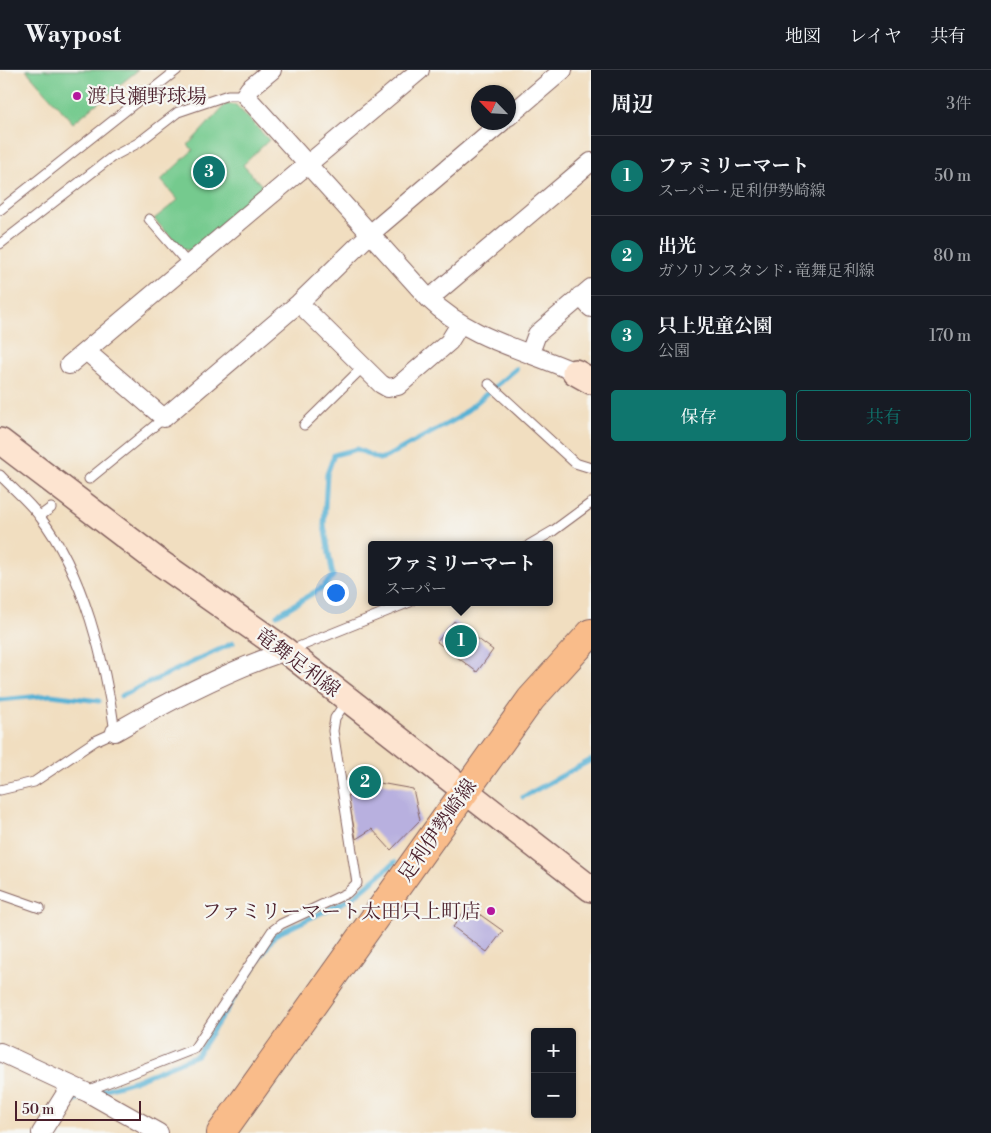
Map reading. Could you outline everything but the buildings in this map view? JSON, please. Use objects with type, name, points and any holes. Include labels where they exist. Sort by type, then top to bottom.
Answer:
[{"type":"main road","name":"竜舞足利線","points":[[0,441],[159,562],[286,651],[591,889]]},
{"type":"main road","name":"足利伊勢崎線","points":[[221,1133],[531,699],[591,633]]},
{"type":"street","points":[[272,70],[245,95],[442,312],[473,332],[530,353],[583,376]]},
{"type":"street","points":[[68,365],[420,70]]},
{"type":"street","points":[[516,110],[564,70]]},
{"type":"street","points":[[86,351],[164,418],[299,303],[370,234],[493,130]]},
{"type":"street","points":[[429,299],[591,162]]},
{"type":"street","points":[[530,353],[537,334],[588,298]]},
{"type":"street","points":[[299,303],[363,367],[388,388],[398,386],[449,342],[460,324]]},
{"type":"street","points":[[114,732],[186,693],[258,660],[286,651]]},
{"type":"street","points":[[0,1052],[88,1093],[159,1133]]},
{"type":"street","points":[[41,1133],[71,1086]]},
{"type":"lane","points":[[0,210],[177,70]]},
{"type":"lane","points":[[0,244],[112,157],[138,143],[178,112],[228,95],[245,95]]},
{"type":"lane","points":[[149,219],[189,265]]},
{"type":"lane","points":[[304,425],[363,367]]},
{"type":"lane","points":[[489,384],[575,463],[591,468]]},
{"type":"lane","points":[[89,479],[164,418]]},
{"type":"lane","points":[[0,475],[40,516],[61,549],[84,600],[112,708],[114,732],[95,741],[34,782],[0,790]]},
{"type":"lane","points":[[536,541],[591,503]]},
{"type":"lane","points":[[40,516],[51,508]]},
{"type":"lane","points":[[286,651],[400,606]]},
{"type":"lane","points":[[88,1093],[94,1088],[194,1049],[272,931],[281,924],[347,893],[357,883],[333,731],[335,718],[348,700]]},
{"type":"lane","points":[[0,894],[40,908]]},
{"type":"green space","name":"渡良瀬野球場","points":[[26,70],[138,70],[73,123]]},
{"type":"green space","points":[[226,104],[236,105],[269,140],[243,165],[265,189],[193,251],[182,249],[154,219],[178,200],[161,180],[193,150],[188,145]]},
{"type":"waterway","points":[[277,615],[323,587],[333,576],[324,525],[327,474],[334,455],[357,449],[379,459],[386,457],[458,418],[516,369]]},
{"type":"waterway","points":[[121,696],[233,643]]},
{"type":"waterway","points":[[0,700],[51,695],[99,701]]},
{"type":"waterway","points":[[523,797],[591,760]]},
{"type":"waterway","points":[[96,1092],[134,1081],[197,1055],[275,935],[352,898],[395,862]]},
{"type":"waterway","points":[[67,1104],[84,1096]]},
{"type":"place","name":"渡良瀬野球場","points":[[77,96]]},
{"type":"place","name":"只上児童公園","points":[[209,172]]},
{"type":"place","name":"ファミリーマート","points":[[461,641]]},
{"type":"place","name":"出光","points":[[365,782]]},
{"type":"place","name":"ファミリーマート太田只上町店","points":[[491,911]]}]
